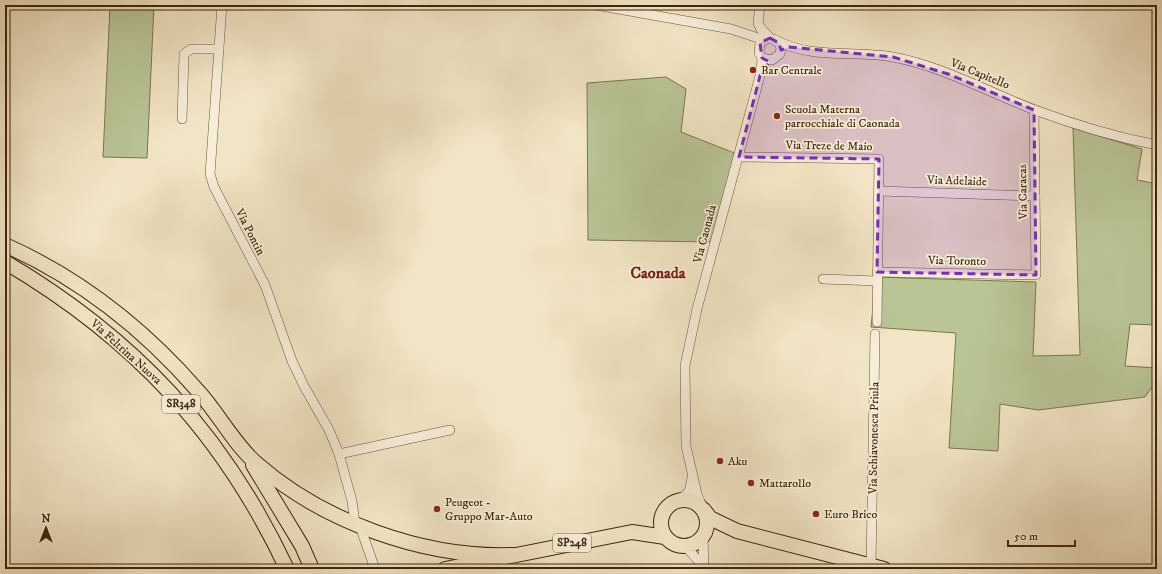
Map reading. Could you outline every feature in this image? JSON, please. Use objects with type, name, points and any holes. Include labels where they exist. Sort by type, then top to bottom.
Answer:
[{"type":"main road","points":[[5,245],[25,254],[102,302],[170,360],[200,392],[245,452],[302,546],[312,569]]},
{"type":"main road","name":"Via Feltrina Nuova","points":[[5,262],[52,292],[97,325],[135,357],[168,390],[208,437],[243,487],[260,515],[287,569]]},
{"type":"main road","points":[[245,452],[264,470],[292,490],[326,510],[380,534],[438,549],[473,554],[512,555]]},
{"type":"main road","points":[[679,500],[692,501],[704,510],[708,524],[704,535],[693,545],[686,547],[676,545],[665,538],[661,529],[662,515],[667,506],[679,500]]},
{"type":"main road","name":"Via Schiavonesca Priula","points":[[704,510],[710,518],[737,531],[878,567]]},
{"type":"main road","name":"SP248","points":[[446,569],[632,532],[662,515]]},
{"type":"main road","name":"Via Schiavonesca Priula","points":[[704,535],[737,531]]},
{"type":"main road","name":"SP248","points":[[632,532],[665,538]]},
{"type":"street","name":"Via Pontin","points":[[222,5],[215,124],[210,158],[210,174],[214,187],[265,285],[292,361],[304,386],[329,430],[338,454],[358,525],[362,532],[375,569]]},
{"type":"street","points":[[596,5],[731,29],[779,43],[780,54]]},
{"type":"street","points":[[760,5],[758,23],[768,39]]},
{"type":"street","points":[[752,36],[761,55],[772,60]]},
{"type":"street","name":"Via Capitello","points":[[768,39],[789,47],[814,51],[893,57],[948,74],[1034,110],[1083,127],[1126,139],[1157,145]]},
{"type":"street","name":"Via Caonada","points":[[704,510],[692,477],[686,446],[685,366],[697,309],[761,72],[760,43],[768,39]]},
{"type":"street","points":[[780,54],[783,50],[789,47]]},
{"type":"street","points":[[182,119],[184,54],[191,49],[219,49]]},
{"type":"street","name":"Via Caonada","points":[[761,72],[780,54]]},
{"type":"street","name":"Via Caracas","points":[[1034,110],[1036,275]]},
{"type":"street","name":"Via Treze de Maio","points":[[739,157],[878,159],[877,322]]},
{"type":"street","name":"Via Adelaide","points":[[878,191],[1035,196]]},
{"type":"street","name":"Via Toronto","points":[[823,279],[877,276],[1036,275]]},
{"type":"street","name":"Via Schiavonesca Priula","points":[[875,334],[878,567]]},
{"type":"street","points":[[338,454],[450,430]]},
{"type":"street","points":[[679,500],[689,492],[692,477]]},
{"type":"street","points":[[704,535],[704,568]]},
{"type":"street","points":[[686,547],[704,568]]},
{"type":"highlighted area","points":[[770,38],[779,43],[781,50],[789,47],[893,57],[948,74],[1034,110],[1036,275],[877,272],[879,159],[739,157],[761,72],[770,62],[762,58],[760,43]]},
{"type":"green space","points":[[110,5],[154,5],[147,158],[103,157]]},
{"type":"green space","points":[[666,77],[686,89],[681,132],[737,154],[711,242],[588,240],[587,83]]},
{"type":"green space","points":[[1073,128],[1142,149],[1137,180],[1157,184],[1157,279],[1155,325],[1130,324],[1125,366],[1157,368],[1157,380],[1145,397],[1038,410],[1000,404],[998,451],[949,448],[956,333],[871,327],[876,277],[1036,282],[1033,356],[1080,355]]},
{"type":"place","name":"Bar Centrale","points":[[753,70]]},
{"type":"place","name":"Scuola Materna parrocchiale di Caonada","points":[[777,116]]},
{"type":"place","name":"Aku","points":[[720,461]]},
{"type":"place","name":"Mattarollo","points":[[751,483]]},
{"type":"place","name":"Peugeot - Gruppo Mar-Auto","points":[[437,509]]},
{"type":"place","name":"Euro Brico","points":[[816,514]]},
{"type":"district","name":"Caonada","points":[[658,273]]}]
